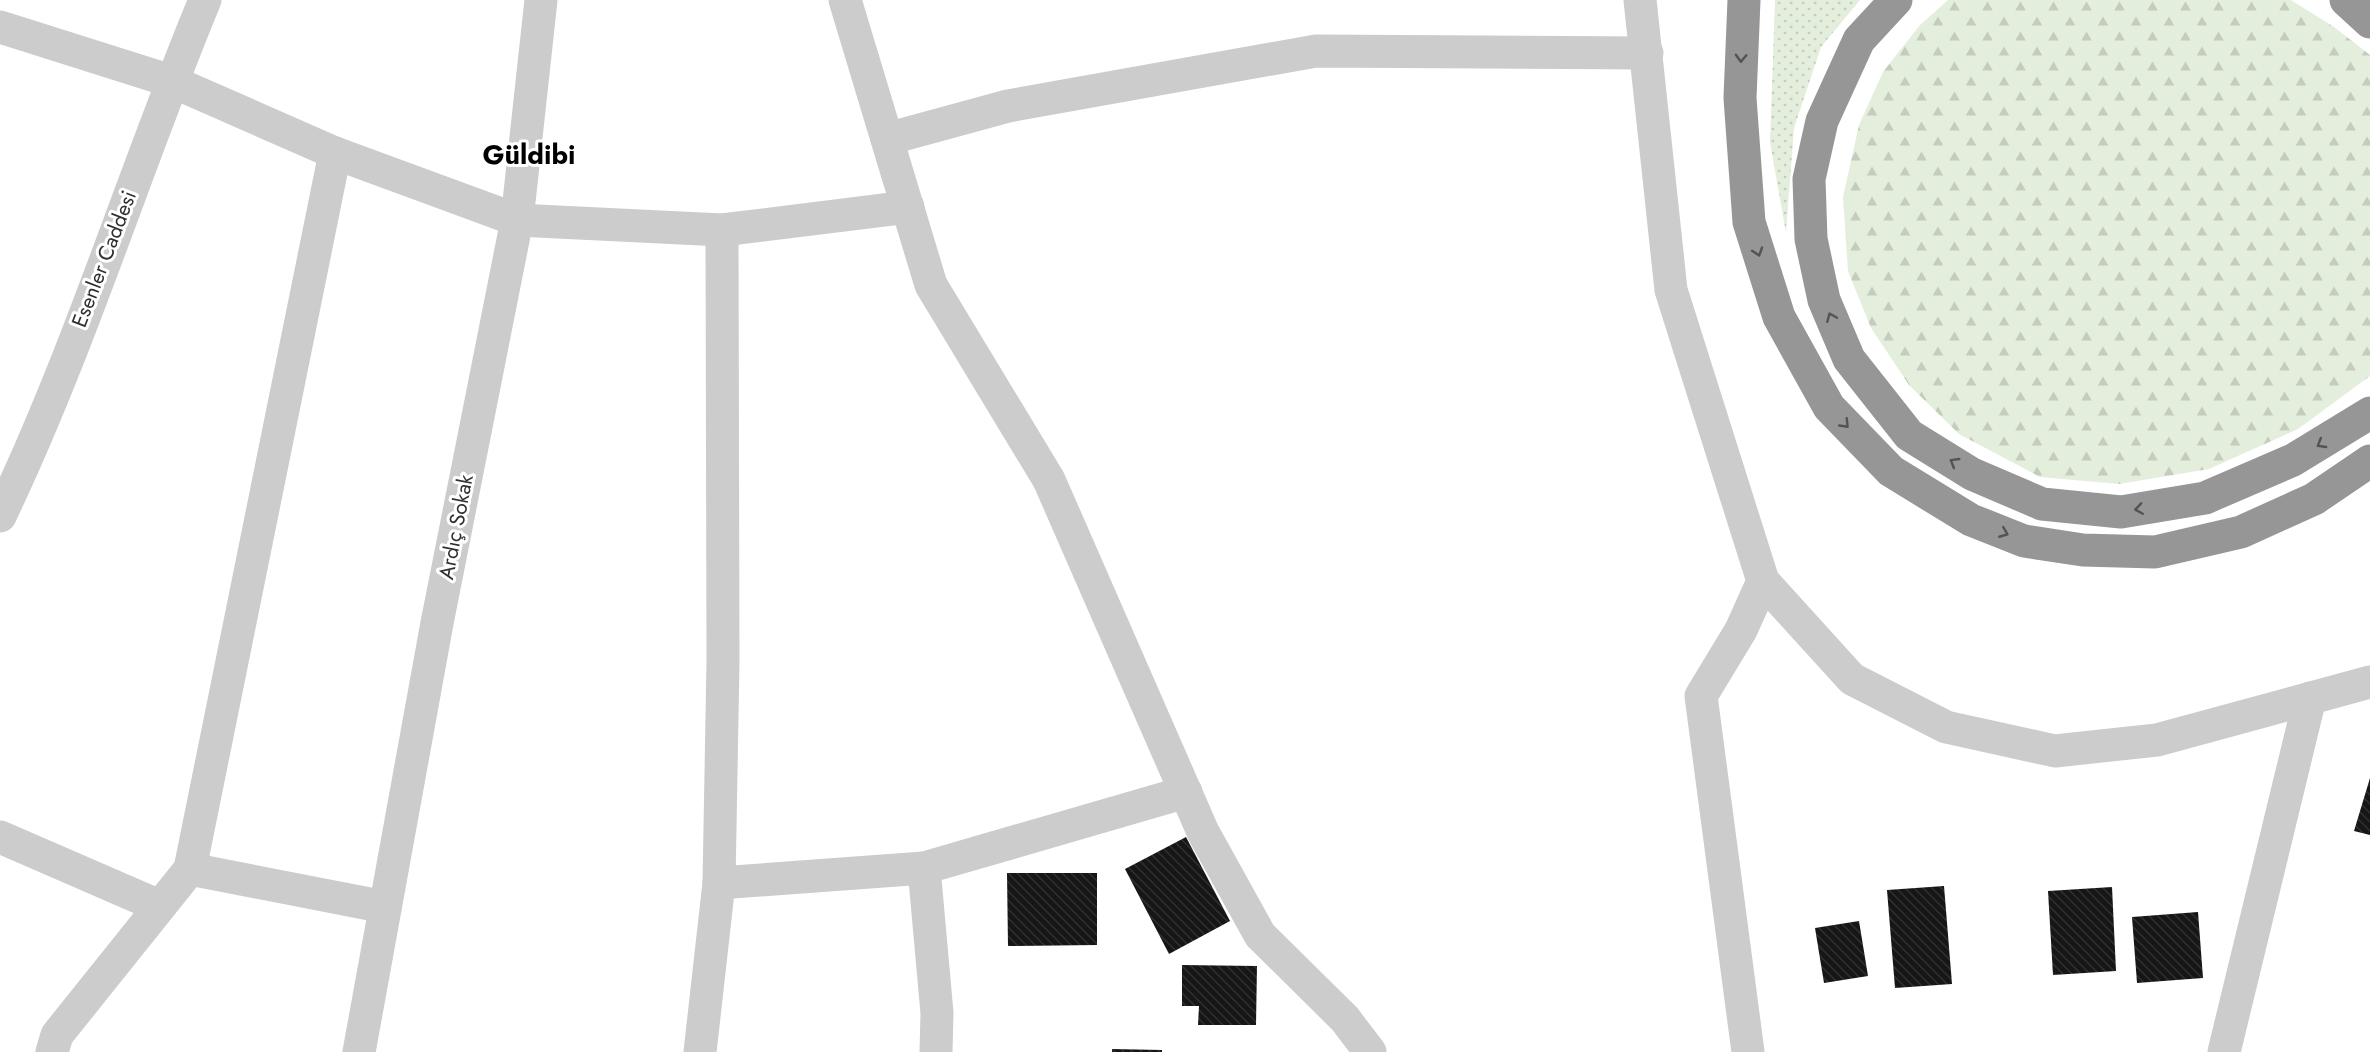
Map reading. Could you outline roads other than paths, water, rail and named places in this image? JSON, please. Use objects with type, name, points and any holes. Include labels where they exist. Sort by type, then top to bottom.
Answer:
[{"type":"highway","points":[[1744,0],[1740,98],[1749,222],[1779,317],[1829,407],[1891,471],[1971,520],[2024,541],[2083,550],[2155,552],[2241,532],[2314,499],[2370,461]]},
{"type":"highway","points":[[1896,0],[1860,40],[1821,121],[1809,180],[1811,239],[1824,300],[1849,359],[1909,435],[1972,474],[2042,504],[2121,512],[2205,498],[2293,460],[2370,413]]},
{"type":"highway","points":[[2346,0],[2370,21]]},
{"type":"street","name":"Esenler Caddesi","points":[[0,516],[37,439],[171,81],[205,0]]},
{"type":"street","name":"Ardıç Sokak","points":[[359,1052],[437,623],[517,220],[542,0]]},
{"type":"street","points":[[845,0],[931,285],[1049,480],[1203,832],[1260,935],[1345,1019],[1370,1052]]},
{"type":"street","points":[[1640,0],[1671,290],[1764,581],[1852,679],[1946,727],[2055,751],[2157,740],[2370,682]]},
{"type":"street","points":[[0,27],[171,81],[335,153],[517,220],[722,230],[908,207]]},
{"type":"street","points":[[887,139],[1008,106],[1316,51],[1647,53]]},
{"type":"street","points":[[52,1052],[57,1035],[190,869],[335,153]]},
{"type":"street","points":[[700,1052],[719,883],[723,662],[722,230]]},
{"type":"street","points":[[1748,1052],[1701,696],[1741,630],[1764,581]]},
{"type":"street","points":[[2224,1052],[2310,698]]},
{"type":"street","points":[[719,883],[924,868],[1186,792]]},
{"type":"street","points":[[0,837],[159,906]]},
{"type":"street","points":[[924,868],[937,1013],[936,1052]]},
{"type":"street","points":[[190,869],[385,906]]},
{"type":"district","name":"Güldibi","points":[[529,154]]}]
